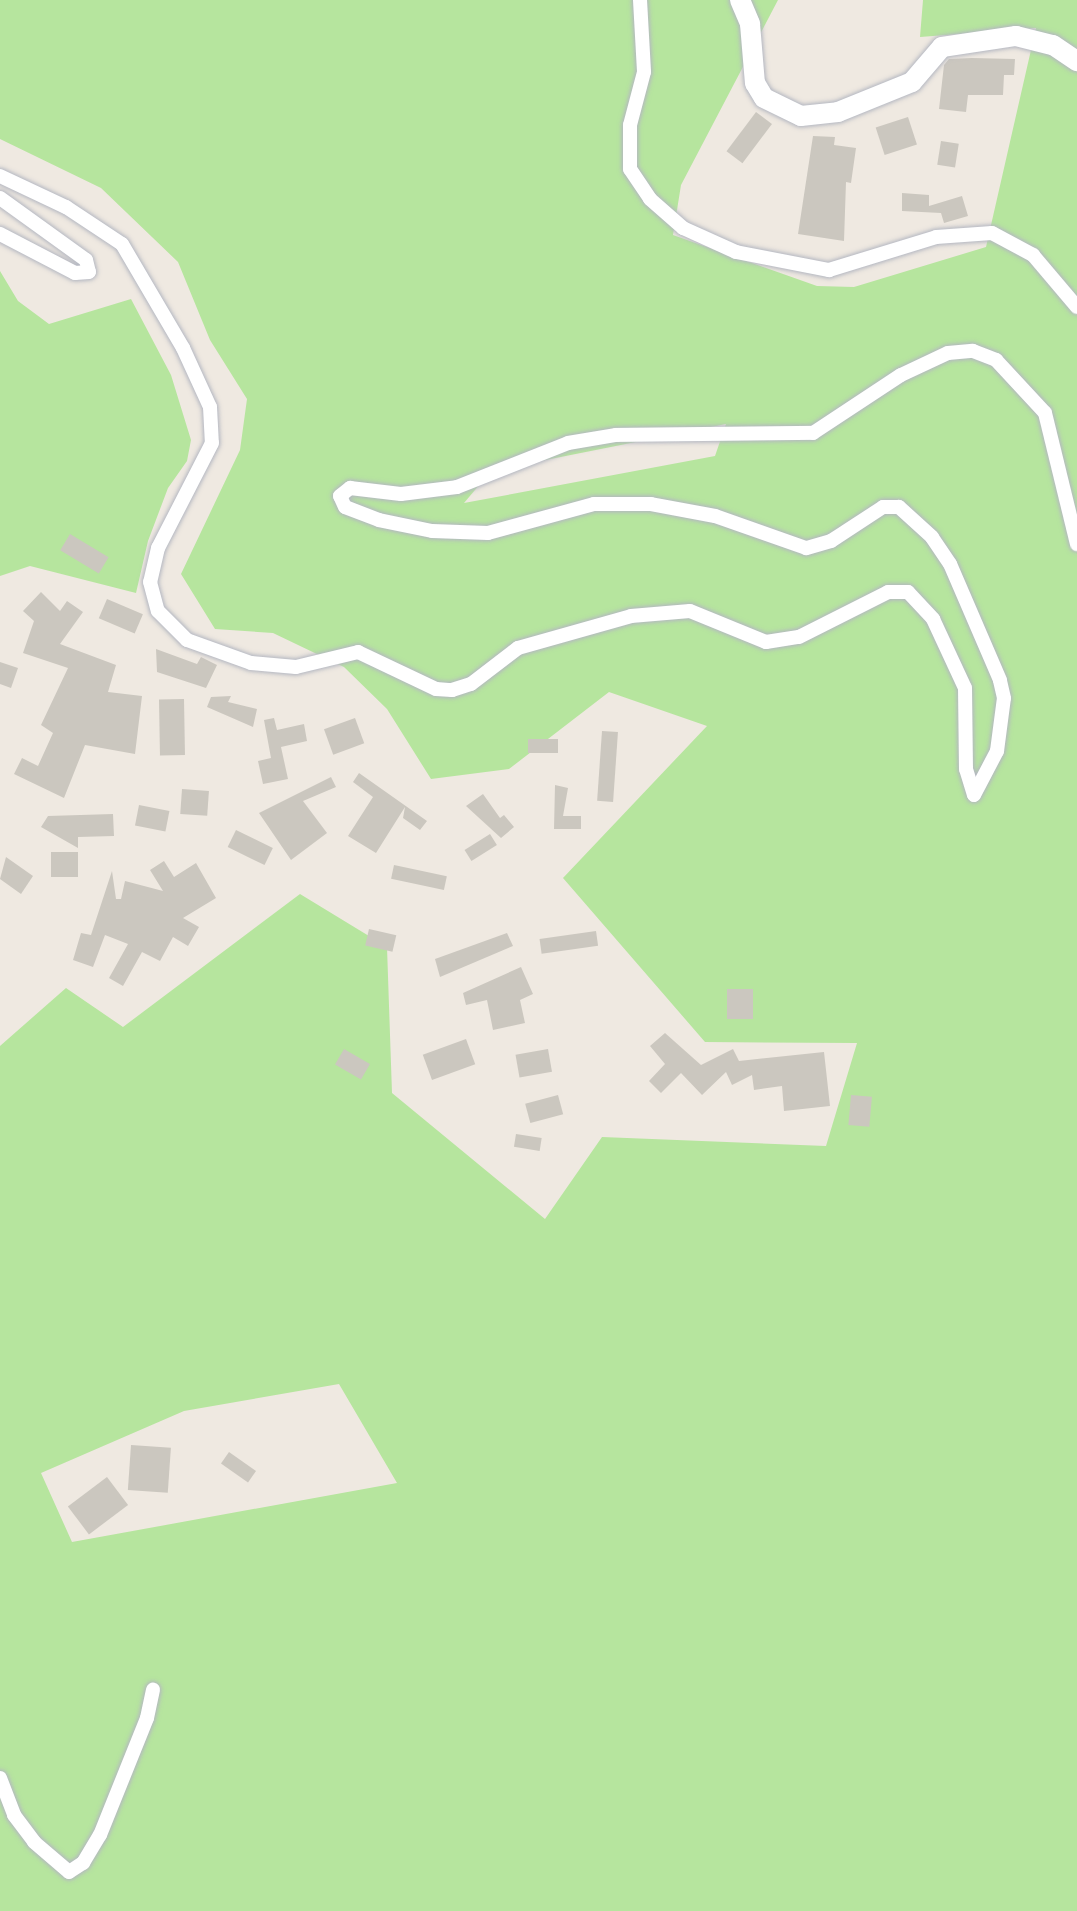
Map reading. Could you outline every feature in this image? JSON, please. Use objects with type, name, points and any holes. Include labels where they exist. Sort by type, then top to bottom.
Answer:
[{"type":"street","points":[[640,0],[644,72],[630,125],[630,169],[650,199],[683,228],[736,252],[829,270],[936,237],[992,233],[1033,255],[1077,307]]},
{"type":"street","points":[[740,0],[750,24],[755,83],[764,98],[801,116],[838,112],[912,82],[942,47],[1016,36],[1053,45],[1077,61]]},
{"type":"street","points":[[0,176],[66,207],[122,244],[189,361],[210,407],[212,443],[158,548],[152,598],[187,640],[226,656],[296,667],[358,652],[436,689],[461,689],[518,648],[631,616],[690,611],[766,642],[799,637],[888,592],[908,592],[933,619],[965,688],[966,769],[974,795],[997,751],[1004,698],[1000,680],[950,564],[932,537],[899,507],[883,507],[831,541],[806,548],[715,516],[651,504],[594,504],[488,533],[432,531],[379,520],[345,507],[340,496],[350,488],[401,494],[457,487],[594,438],[692,431],[813,433],[901,375],[948,353],[973,351],[996,360],[1045,413],[1077,544]]},
{"type":"street","points":[[0,198],[86,260],[89,272],[75,273],[0,234]]},
{"type":"street","points":[[0,1778],[14,1815],[34,1842],[69,1872],[83,1863],[100,1835],[147,1718],[153,1690]]},
{"type":"green space","points":[[0,0],[778,0],[681,185],[673,235],[817,286],[854,287],[986,247],[1036,28],[920,37],[923,0],[1077,0],[1077,1911],[0,1911],[0,1046],[66,988],[123,1027],[300,894],[387,947],[392,1093],[545,1219],[602,1137],[826,1146],[857,1043],[705,1042],[563,878],[707,726],[609,692],[509,769],[431,779],[387,709],[344,667],[273,633],[215,629],[181,574],[240,450],[247,399],[210,340],[178,262],[101,188],[0,139]],"holes":[[[726,424],[715,456],[464,503],[491,471]],[[339,1384],[397,1483],[72,1542],[41,1473],[184,1411]]]},
{"type":"green space","points":[[0,271],[18,301],[49,324],[131,299],[171,375],[191,440],[187,461],[168,488],[148,541],[136,593],[30,566],[0,576]]},
{"type":"building","points":[[949,59],[1015,59],[1014,75],[1004,75],[1003,95],[968,95],[966,112],[939,109],[944,65]]},
{"type":"building","points":[[756,112],[772,124],[742,163],[727,151]]},
{"type":"building","points":[[908,117],[917,145],[885,155],[876,128]]},
{"type":"building","points":[[813,136],[835,137],[834,145],[856,148],[851,183],[846,182],[844,241],[798,234]]},
{"type":"building","points":[[941,141],[959,144],[955,168],[937,165]]},
{"type":"building","points":[[902,193],[929,195],[929,206],[962,196],[968,216],[944,223],[941,213],[902,211]]},
{"type":"building","points":[[70,534],[109,557],[99,573],[60,550]]},
{"type":"building","points":[[41,592],[60,611],[67,601],[83,612],[60,644],[116,665],[108,692],[142,696],[135,754],[85,745],[64,798],[14,774],[22,758],[38,766],[53,733],[41,725],[68,668],[23,653],[34,621],[23,611]]},
{"type":"building","points":[[107,599],[143,614],[135,634],[99,618]]},
{"type":"building","points":[[156,649],[197,664],[201,657],[217,665],[206,688],[157,672]]},
{"type":"building","points":[[0,662],[18,668],[11,688],[0,684]]},
{"type":"building","points":[[231,696],[228,702],[257,709],[253,727],[207,707],[211,697]]},
{"type":"building","points":[[159,699],[184,699],[185,755],[160,755]]},
{"type":"building","points":[[274,718],[277,730],[304,724],[307,741],[281,747],[288,779],[263,784],[258,761],[271,758],[264,720]]},
{"type":"building","points":[[355,718],[364,743],[333,755],[324,729]]},
{"type":"building","points":[[602,731],[618,732],[613,802],[597,801]]},
{"type":"building","points":[[528,739],[558,739],[558,753],[528,753]]},
{"type":"building","points":[[359,773],[427,821],[420,830],[403,818],[405,807],[376,853],[348,836],[373,797],[353,782]]},
{"type":"building","points":[[331,777],[336,787],[303,801],[327,833],[291,860],[259,813]]},
{"type":"building","points":[[555,785],[568,788],[563,816],[581,816],[581,829],[554,829]]},
{"type":"building","points":[[182,789],[209,791],[207,816],[180,814]]},
{"type":"building","points":[[483,794],[500,818],[504,815],[514,827],[501,838],[466,806]]},
{"type":"building","points":[[139,805],[169,811],[165,832],[135,826]]},
{"type":"building","points":[[113,814],[114,836],[78,837],[78,848],[41,827],[48,816]]},
{"type":"building","points":[[236,830],[273,848],[265,865],[228,847]]},
{"type":"building","points":[[490,834],[497,845],[471,861],[465,850]]},
{"type":"building","points":[[51,852],[78,852],[78,877],[51,877]]},
{"type":"building","points":[[6,857],[33,876],[21,894],[0,879]]},
{"type":"building","points":[[164,861],[174,877],[196,863],[216,898],[183,918],[199,927],[188,946],[173,937],[160,961],[142,952],[123,986],[109,978],[128,944],[105,935],[93,967],[73,960],[81,933],[91,935],[112,871],[116,899],[121,899],[125,881],[163,891],[150,870]]},
{"type":"building","points":[[394,865],[447,876],[444,890],[391,879]]},
{"type":"building","points":[[369,929],[396,935],[392,952],[365,946]]},
{"type":"building","points":[[596,931],[598,946],[542,954],[540,939]]},
{"type":"building","points":[[507,933],[513,946],[440,977],[435,959]]},
{"type":"building","points":[[521,967],[533,994],[520,1000],[525,1023],[493,1030],[487,1000],[466,1005],[463,993]]},
{"type":"building","points":[[727,989],[753,989],[753,1019],[727,1019]]},
{"type":"building","points":[[665,1033],[701,1065],[733,1049],[739,1061],[824,1052],[830,1106],[784,1111],[782,1086],[754,1090],[752,1075],[732,1085],[726,1072],[702,1095],[681,1073],[661,1093],[649,1081],[665,1064],[650,1046]]},
{"type":"building","points":[[466,1039],[475,1064],[432,1080],[423,1055]]},
{"type":"building","points":[[344,1049],[370,1064],[361,1080],[335,1065]]},
{"type":"building","points":[[548,1049],[552,1072],[519,1077],[516,1055]]},
{"type":"building","points":[[558,1095],[563,1114],[530,1123],[525,1104]]},
{"type":"building","points":[[851,1095],[872,1097],[869,1127],[848,1125]]},
{"type":"building","points":[[516,1134],[542,1138],[540,1151],[514,1147]]},
{"type":"building","points":[[131,1445],[171,1448],[168,1493],[128,1490]]},
{"type":"building","points":[[229,1452],[256,1471],[248,1482],[221,1463]]},
{"type":"building","points":[[107,1477],[128,1505],[89,1534],[68,1506]]}]
